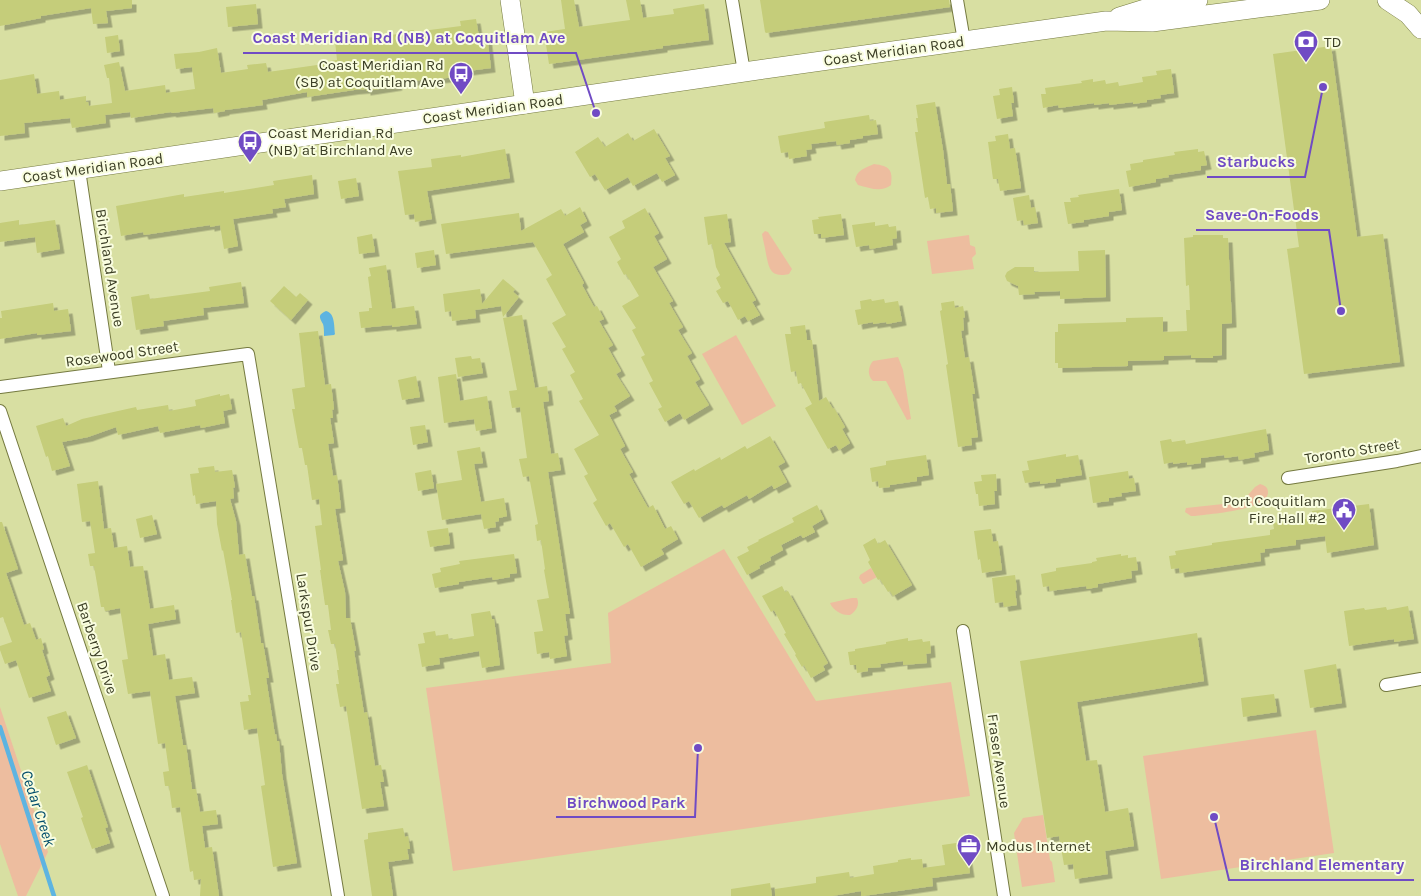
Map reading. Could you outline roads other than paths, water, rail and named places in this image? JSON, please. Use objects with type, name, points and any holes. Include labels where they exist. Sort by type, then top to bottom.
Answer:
[{"type":"main road","points":[[510,0],[526,104]]},
{"type":"main road","name":"Coast Meridian Road","points":[[0,181],[1106,21],[1152,22],[1185,5],[1320,0]]},
{"type":"main road","points":[[1386,0],[1408,14],[1421,29]]},
{"type":"street","points":[[732,0],[744,72]]},
{"type":"street","points":[[957,0],[964,41]]},
{"type":"street","name":"Birchland Avenue","points":[[78,170],[109,372]]},
{"type":"street","name":"Rosewood Street","points":[[0,387],[248,354]]},
{"type":"street","name":"Larkspur Drive","points":[[248,354],[338,896]]},
{"type":"street","name":"Barberry Drive","points":[[0,411],[164,896]]},
{"type":"street","name":"Toronto Street","points":[[1288,478],[1421,456]]},
{"type":"street","name":"Fraser Avenue","points":[[963,631],[1004,896]]},
{"type":"street","points":[[1386,685],[1421,679]]},
{"type":"water","points":[[326,311],[333,317],[334,335],[324,336],[320,317]]},
{"type":"waterway","name":"Cedar Creek","points":[[0,727],[54,896]]},
{"type":"place","name":"TD","points":[[1306,63]]},
{"type":"place","name":"Starbucks","points":[[1323,87]]},
{"type":"place","name":"Coast Meridian Rd (SB) at Coquitlam Ave","points":[[461,95]]},
{"type":"place","name":"Coast Meridian Rd (NB) at Coquitlam Ave","points":[[596,113]]},
{"type":"place","name":"Coast Meridian Rd (NB) at Birchland Ave","points":[[250,163]]},
{"type":"place","name":"Save-On-Foods","points":[[1341,311]]},
{"type":"place","name":"Port Coquitlam Fire Hall #2","points":[[1344,531]]},
{"type":"place","name":"Birchwood Park","points":[[698,748]]},
{"type":"place","name":"Birchland Elementary","points":[[1214,817]]},
{"type":"place","name":"Modus Internet","points":[[969,867]]}]
